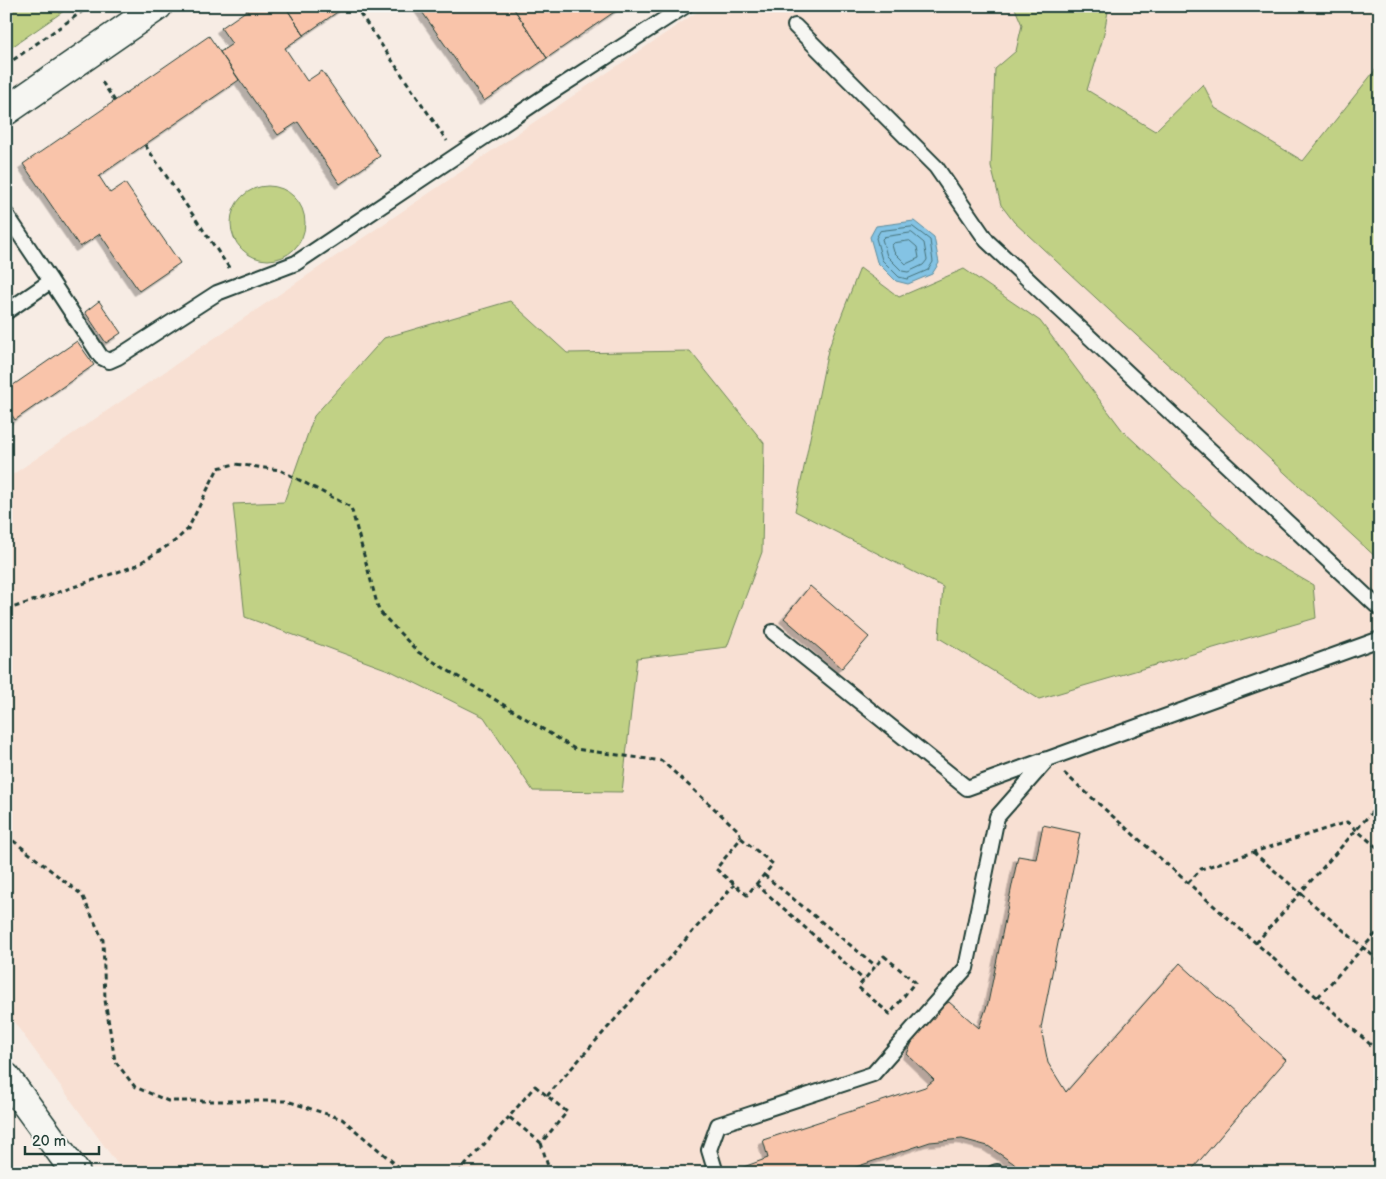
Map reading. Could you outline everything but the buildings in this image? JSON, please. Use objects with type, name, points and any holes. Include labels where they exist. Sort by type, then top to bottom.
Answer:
[{"type":"street","points":[[6,111],[158,6]]},
{"type":"street","points":[[6,1077],[76,1173]]},
{"type":"lane","points":[[6,214],[51,281],[90,350],[109,361],[118,358],[217,292],[296,263],[684,6]]},
{"type":"lane","points":[[795,26],[936,167],[987,241],[1380,609]]},
{"type":"lane","points":[[6,312],[51,281]]},
{"type":"lane","points":[[773,632],[967,788],[1380,640]]},
{"type":"lane","points":[[716,1173],[709,1150],[718,1124],[873,1074],[966,968],[997,817],[1048,759]]},
{"type":"path","points":[[6,65],[90,6]]},
{"type":"path","points":[[355,6],[457,156]]},
{"type":"path","points":[[102,82],[115,101]]},
{"type":"path","points":[[145,145],[241,284]]},
{"type":"path","points":[[6,610],[135,566],[175,542],[188,529],[218,468],[235,464],[280,470],[351,507],[379,611],[418,652],[575,749],[662,760],[739,831],[741,838],[773,864],[748,895],[716,869],[741,838]]},
{"type":"path","points":[[1048,759],[1380,1052]]},
{"type":"path","points":[[1256,943],[1380,803]]},
{"type":"path","points":[[1188,883],[1201,869],[1347,822],[1380,850]]},
{"type":"path","points":[[6,835],[82,896],[104,940],[105,1000],[115,1061],[135,1087],[168,1101],[287,1101],[342,1119],[406,1173]]},
{"type":"path","points":[[1253,852],[1380,962]]},
{"type":"path","points":[[764,875],[876,966]]},
{"type":"path","points":[[756,884],[864,980]]},
{"type":"path","points":[[548,1096],[734,885]]},
{"type":"path","points":[[1318,997],[1380,929]]},
{"type":"path","points":[[884,956],[915,982],[890,1014],[858,987],[864,980],[884,956]]},
{"type":"path","points":[[458,1173],[510,1117],[535,1086],[567,1112],[541,1143]]},
{"type":"path","points":[[510,1117],[541,1143],[550,1173]]},
{"type":"shaded area","points":[[706,6],[1380,6],[1380,1173],[124,1173],[6,1011],[6,479]]},
{"type":"green space","points":[[6,6],[71,6],[6,51]]},
{"type":"green space","points":[[1014,6],[1109,6],[1103,38],[1087,90],[1155,131],[1203,84],[1215,108],[1303,161],[1380,64],[1380,561],[1014,222],[1001,205],[991,166],[995,69],[1016,51],[1022,25]]},
{"type":"green space","points":[[261,186],[275,186],[289,192],[299,202],[305,216],[305,230],[299,244],[289,254],[275,260],[261,260],[247,254],[237,244],[231,230],[231,216],[237,202],[247,192]]},
{"type":"green space","points":[[860,268],[899,297],[964,269],[1040,321],[1123,431],[1249,548],[1313,585],[1316,618],[1039,699],[939,638],[943,587],[795,511],[828,350]]},
{"type":"green space","points":[[510,301],[567,353],[690,351],[764,443],[762,552],[727,647],[637,658],[622,792],[533,791],[484,717],[391,671],[245,617],[233,504],[284,502],[314,416],[384,338]]},
{"type":"water","points":[[914,221],[934,237],[939,263],[932,274],[908,284],[896,281],[877,262],[870,237],[876,226]]}]
